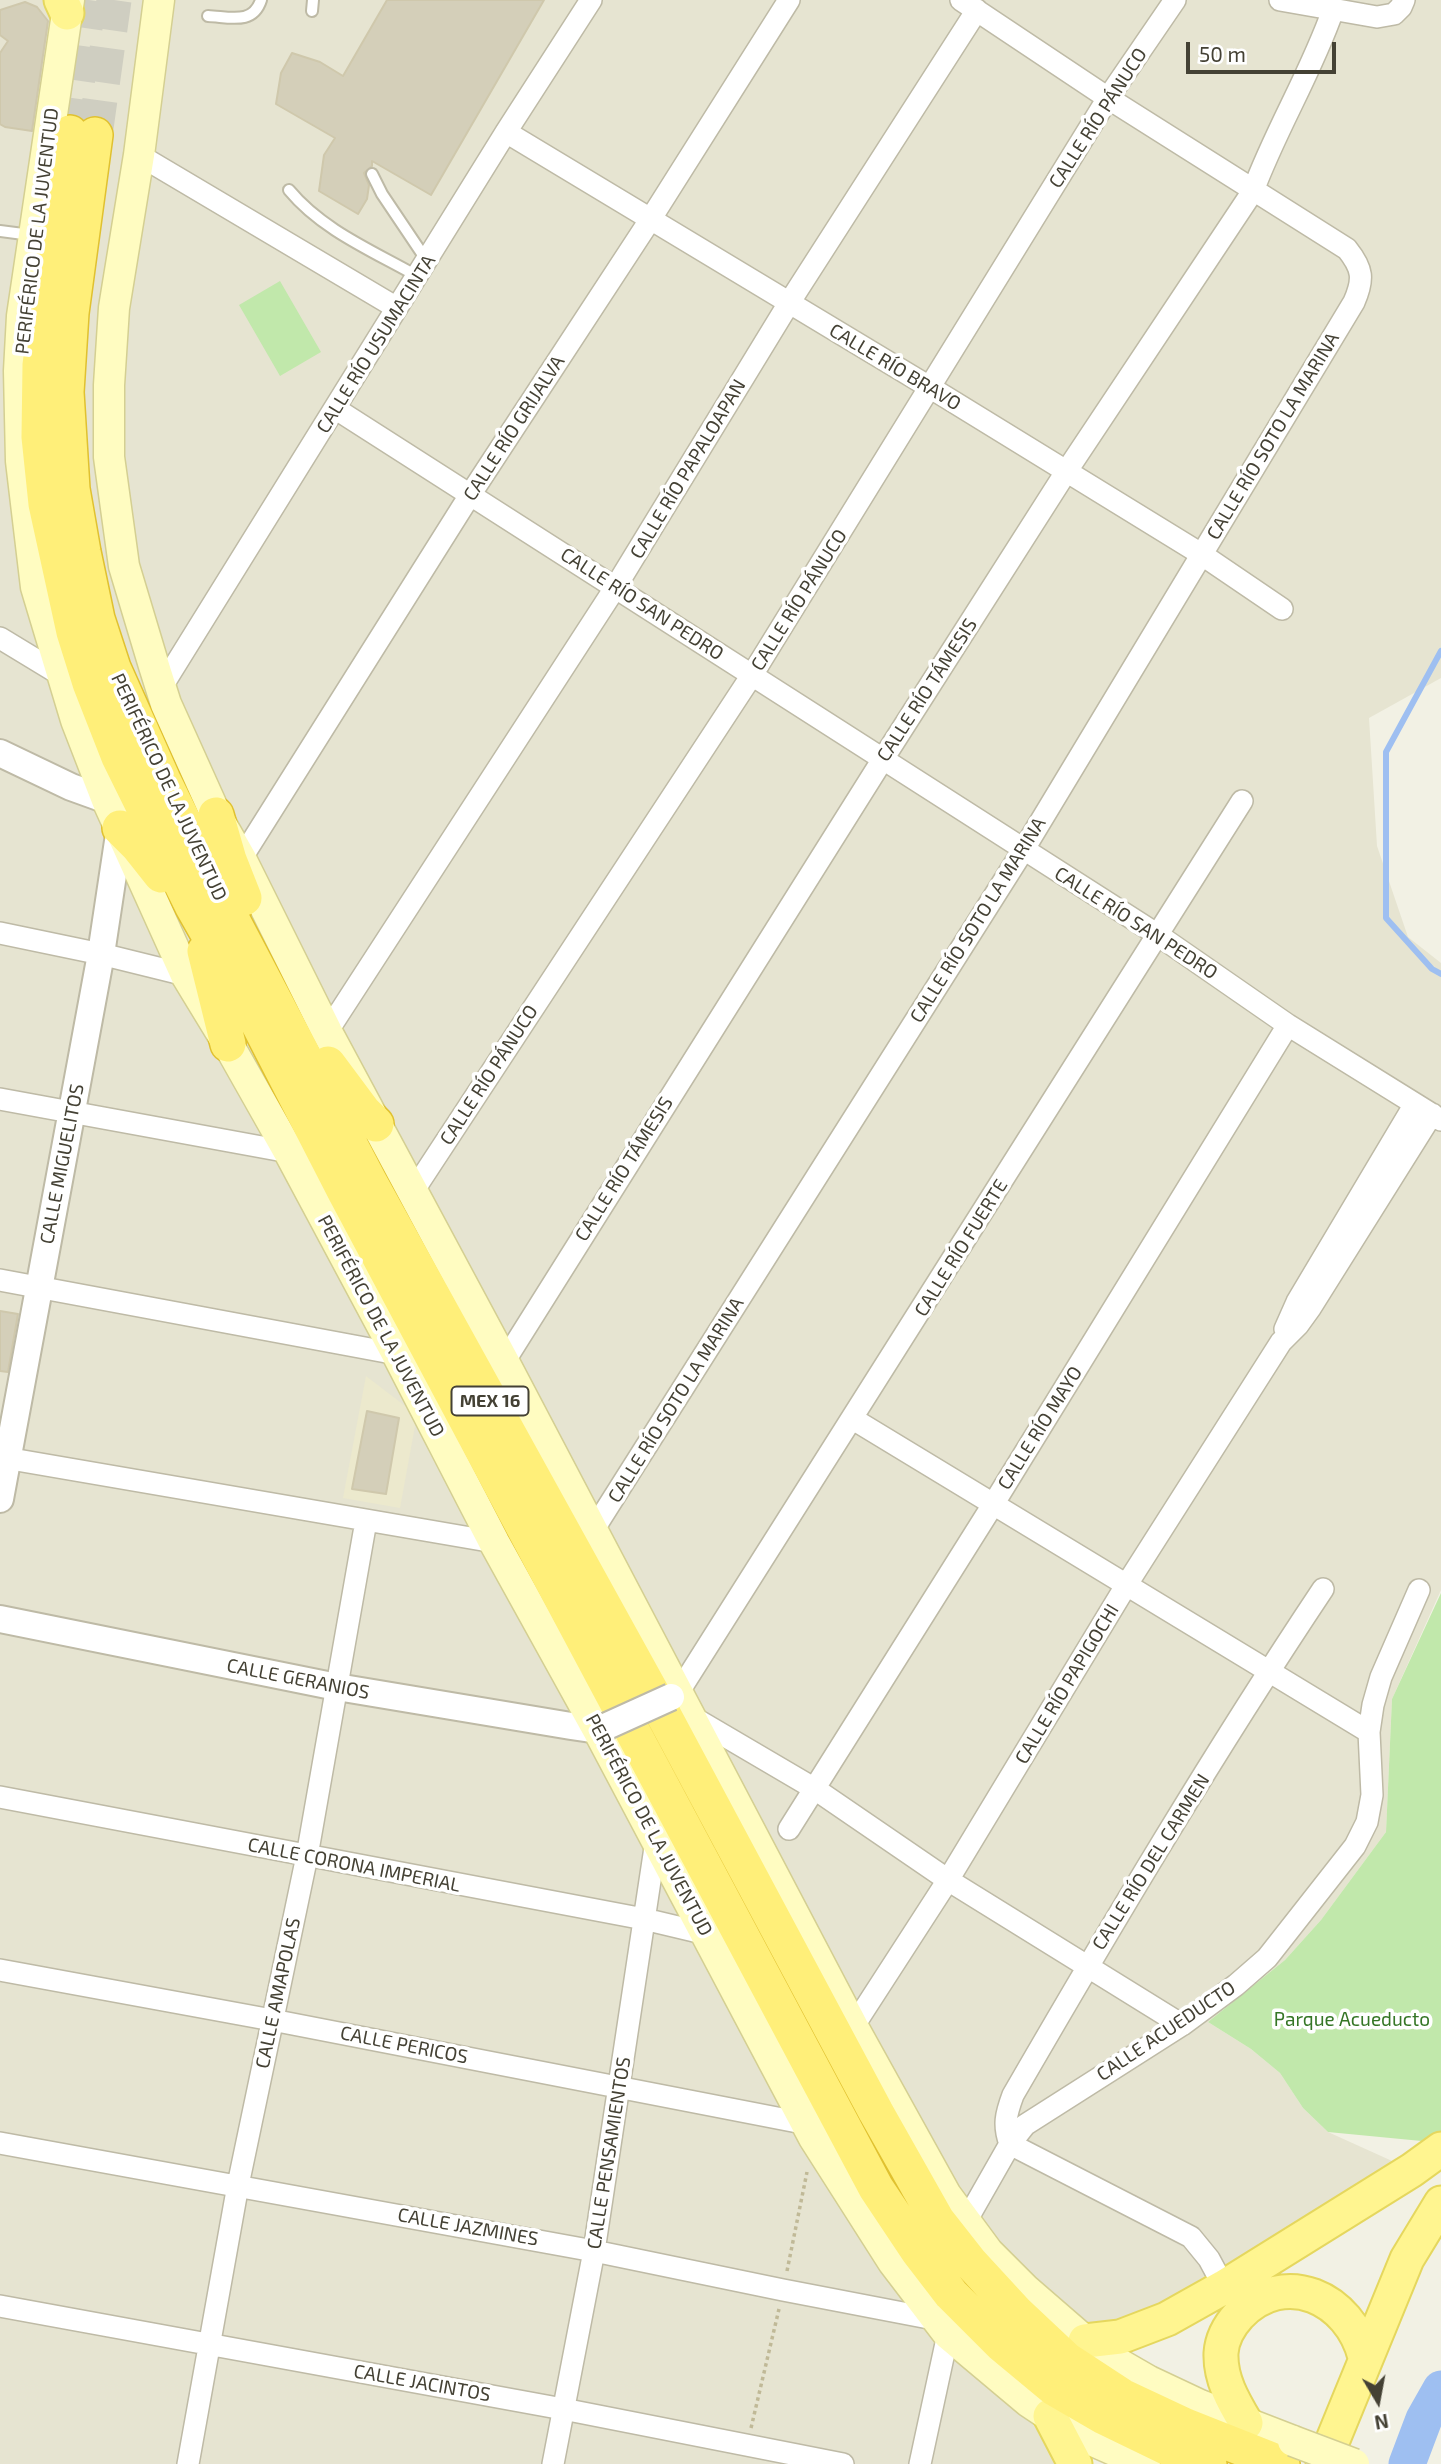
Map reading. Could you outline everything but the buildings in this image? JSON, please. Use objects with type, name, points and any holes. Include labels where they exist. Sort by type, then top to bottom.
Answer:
[{"type":"highway","name":"PERIFÉRICO DE LA JUVENTUD","points":[[1209,2464],[1170,2449],[1104,2417],[1054,2388],[1001,2344],[951,2294],[918,2251],[876,2188],[351,1204],[251,1009],[199,918],[119,757],[90,683],[74,632],[46,505],[39,437],[40,365],[82,134],[66,392],[72,489],[89,579],[97,619],[132,714],[230,916],[369,1181],[646,1682],[876,2112],[937,2220],[1017,2313],[1067,2360],[1122,2396],[1186,2426],[1288,2452]]},
{"type":"highway","points":[[113,814],[174,892],[199,918],[205,956],[228,1044]]},
{"type":"highway","points":[[216,815],[229,860],[263,942],[281,1010],[318,1051],[376,1124]]},
{"type":"main road","name":"PERIFÉRICO DE LA JUVENTUD","points":[[159,0],[139,155],[114,308],[109,385],[109,457],[124,566],[161,688],[216,815],[241,859],[327,1032],[504,1362],[679,1702],[853,2028],[934,2174],[965,2223],[988,2252],[1025,2290],[1085,2341],[1116,2362],[1200,2405],[1246,2423],[1288,2452],[1354,2464]]},
{"type":"main road","name":"PERIFÉRICO DE LA JUVENTUD","points":[[66,4],[22,316],[19,371],[21,461],[36,587],[61,676],[113,814],[186,975],[289,1152],[494,1542],[603,1728],[656,1841],[846,2191],[893,2262],[942,2326],[1029,2402],[1082,2436],[1145,2464]]},
{"type":"main road","points":[[1085,2341],[1120,2337],[1142,2330],[1224,2287],[1441,2149]]},
{"type":"main road","points":[[1323,2464],[1407,2259],[1441,2203]]},
{"type":"main road","points":[[1246,2423],[1224,2379],[1221,2352],[1228,2327],[1249,2305],[1276,2293],[1307,2293],[1333,2305],[1350,2322],[1360,2338],[1365,2357]]},
{"type":"main road","points":[[1050,2416],[1075,2464]]},
{"type":"street","name":"CALLE RÍO USUMACINTA","points":[[161,688],[506,132],[591,0]]},
{"type":"street","name":"CALLE RÍO GRIJALVA","points":[[241,859],[470,495],[650,220],[789,0]]},
{"type":"street","name":"CALLE RÍO PÁNUCO","points":[[412,1193],[752,675],[1108,97],[1175,0]]},
{"type":"street","points":[[1280,0],[1386,17],[1401,7],[1404,0]]},
{"type":"street","points":[[969,5],[1253,191]]},
{"type":"street","name":"CALLE RÍO PAPALOAPAN","points":[[327,1032],[615,588],[969,5]]},
{"type":"street","name":"CALLE RÍO TÁMESIS","points":[[504,1362],[1066,472],[1253,191],[1264,162],[1319,50],[1333,10]]},
{"type":"street","name":"CALLE RÍO BRAVO","points":[[506,132],[931,388],[1201,554],[1282,609]]},
{"type":"street","points":[[139,155],[397,308]]},
{"type":"street","name":"CALLE RÍO SOTO LA MARINA","points":[[592,1532],[1024,849],[1354,302],[1361,284],[1360,270],[1347,249],[1253,191]]},
{"type":"street","name":"CALLE RÍO SAN PEDRO","points":[[336,409],[1158,935],[1287,1025],[1429,1112]]},
{"type":"street","points":[[0,638],[61,676]]},
{"type":"street","points":[[0,753],[71,787],[113,814]]},
{"type":"street","name":"CALLE RÍO FUERTE","points":[[679,1702],[853,1419],[1242,801]]},
{"type":"street","name":"CALLE MIGUELITOS","points":[[0,1499],[4,1457],[40,1287],[101,954],[113,814]]},
{"type":"street","points":[[0,933],[186,975]]},
{"type":"street","name":"CALLE RÍO MAYO","points":[[789,1829],[994,1503],[1287,1025]]},
{"type":"street","points":[[0,1099],[289,1152]]},
{"type":"street","name":"CALLE RÍO PAPIGOCHI","points":[[853,2028],[948,1880],[1127,1584],[1281,1342],[1311,1307],[1429,1112]]},
{"type":"street","points":[[0,1280],[397,1354]]},
{"type":"street","points":[[853,1419],[1369,1732]]},
{"type":"street","points":[[4,1457],[494,1542]]},
{"type":"street","name":"CALLE AMAPOLAS","points":[[188,2464],[238,2185],[307,1856],[366,1521]]},
{"type":"street","name":"CALLE RÍO DEL CARMEN","points":[[1010,2144],[1005,2128],[1013,2095],[1088,1965],[1268,1671],[1323,1589]]},
{"type":"street","name":"CALLE ACUEDUCTO","points":[[965,2223],[1010,2144],[1025,2125],[1035,2116],[1182,2025],[1237,1985],[1267,1958],[1355,1846],[1367,1822],[1372,1796],[1369,1732],[1373,1705],[1381,1677],[1419,1590]]},
{"type":"street","name":"CALLE GERANIOS","points":[[0,1619],[337,1687],[603,1728]]},
{"type":"street","points":[[603,1728],[679,1702],[815,1789],[948,1880],[1182,2025]]},
{"type":"street","name":"CALLE CORONA IMPERIAL","points":[[0,1797],[644,1919],[707,1934]]},
{"type":"street","name":"CALLE PENSAMIENTOS","points":[[553,2464],[594,2250],[656,1841]]},
{"type":"street","name":"CALLE PERICOS","points":[[0,1970],[808,2124]]},
{"type":"street","name":"CALLE JAZMINES","points":[[0,2143],[594,2250],[942,2326]]},
{"type":"street","points":[[1010,2144],[1191,2237],[1209,2259],[1224,2287]]},
{"type":"street","name":"CALLE JACINTOS","points":[[0,2306],[563,2409],[844,2464]]},
{"type":"street","points":[[920,2464],[942,2326]]},
{"type":"lane","points":[[208,16],[245,18],[253,15],[261,0]]},
{"type":"lane","points":[[372,174],[422,268]]},
{"type":"lane","points":[[289,190],[322,222],[422,268]]},
{"type":"lane","points":[[0,231],[34,236]]},
{"type":"shaded area","points":[[0,0],[1441,0],[1441,678],[1369,718],[1377,846],[1408,937],[1441,963],[1441,1590],[1392,1699],[1386,1832],[1321,1920],[1285,1960],[1208,2022],[1251,2049],[1280,2073],[1303,2108],[1328,2132],[1412,2170],[1120,2337],[1075,2464],[0,2464]]},
{"type":"shaded area","points":[[366,1376],[417,1415],[400,1508],[343,1498]]},
{"type":"green space","points":[[280,281],[321,352],[280,376],[239,305]]},
{"type":"green space","name":"Parque Acueducto","points":[[1441,1593],[1441,2135],[1432,2142],[1328,2132],[1303,2108],[1280,2073],[1251,2049],[1208,2022],[1285,1960],[1321,1920],[1386,1832],[1392,1699]]},
{"type":"waterway","points":[[1441,651],[1386,752],[1386,918],[1432,969],[1441,974]]},
{"type":"waterway","points":[[1407,2464],[1424,2419],[1441,2389]]},
{"type":"tunnel","points":[[70,133],[89,0]]},
{"type":"tunnel","points":[[95,135],[114,0]]}]
